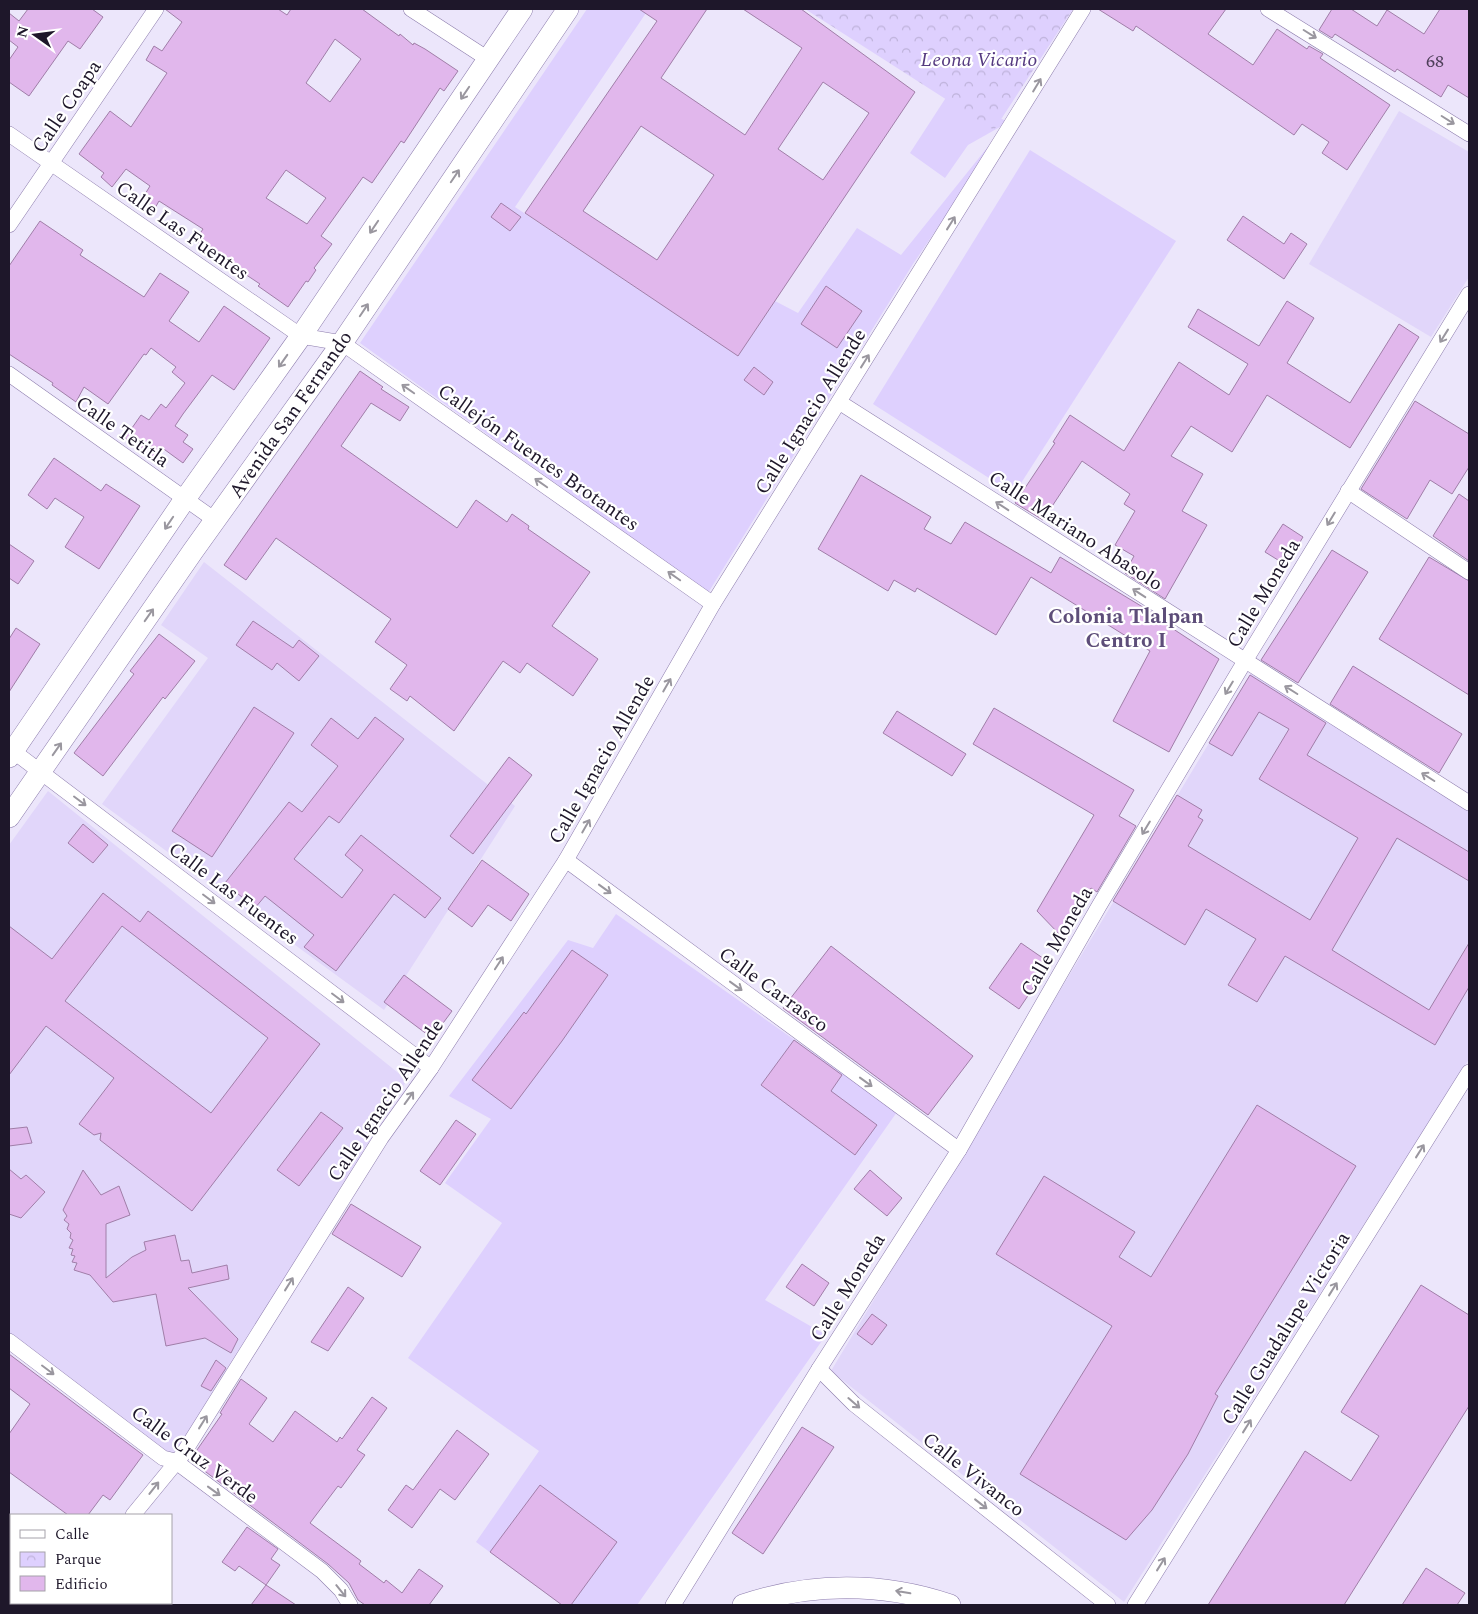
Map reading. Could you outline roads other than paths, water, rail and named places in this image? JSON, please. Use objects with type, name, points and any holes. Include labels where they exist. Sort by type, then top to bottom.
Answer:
[{"type":"main road","name":"Avenida San Fernando","points":[[11,754],[185,499],[301,336],[522,9]]},
{"type":"main road","name":"Avenida San Fernando","points":[[9,817],[215,520],[342,343],[568,9]]},
{"type":"main road","points":[[743,1605],[803,1590],[843,1588],[903,1592],[950,1605]]},
{"type":"street","name":"Calle Coapa","points":[[9,225],[156,9]]},
{"type":"street","points":[[411,9],[488,59]]},
{"type":"street","name":"Calle Ignacio Allende","points":[[134,1514],[183,1454],[381,1138],[431,1068],[566,860],[713,604],[1083,9]]},
{"type":"street","points":[[1268,9],[1469,134]]},
{"type":"street","name":"Calle Las Fuentes","points":[[9,134],[301,336],[342,343]]},
{"type":"street","name":"Calle Moneda","points":[[673,1605],[959,1150],[1099,906],[1245,661],[1469,294]]},
{"type":"street","name":"Callejón Fuentes Brotantes","points":[[342,343],[713,604]]},
{"type":"street","name":"Calle Tetitla","points":[[9,374],[215,520]]},
{"type":"street","name":"Calle Mariano Abasolo","points":[[839,402],[1469,803]]},
{"type":"street","points":[[1348,491],[1469,572]]},
{"type":"street","name":"Calle Las Fuentes","points":[[11,754],[42,771],[431,1068]]},
{"type":"street","name":"Calle Carrasco","points":[[566,860],[959,1150]]},
{"type":"street","name":"Calle Guadalupe Victoria","points":[[1135,1605],[1463,1096],[1469,1072]]},
{"type":"street","name":"Calle Cruz Verde","points":[[9,1341],[163,1458],[175,1462],[322,1571],[341,1590],[350,1605]]},
{"type":"street","name":"Calle Vivanco","points":[[819,1370],[854,1404],[1108,1605]]},
{"type":"district","name":"Colonia Tlalpan Centro I","points":[[1126,628]]},
{"type":"park label","name":"Leona Vicario","points":[[979,59]]}]
